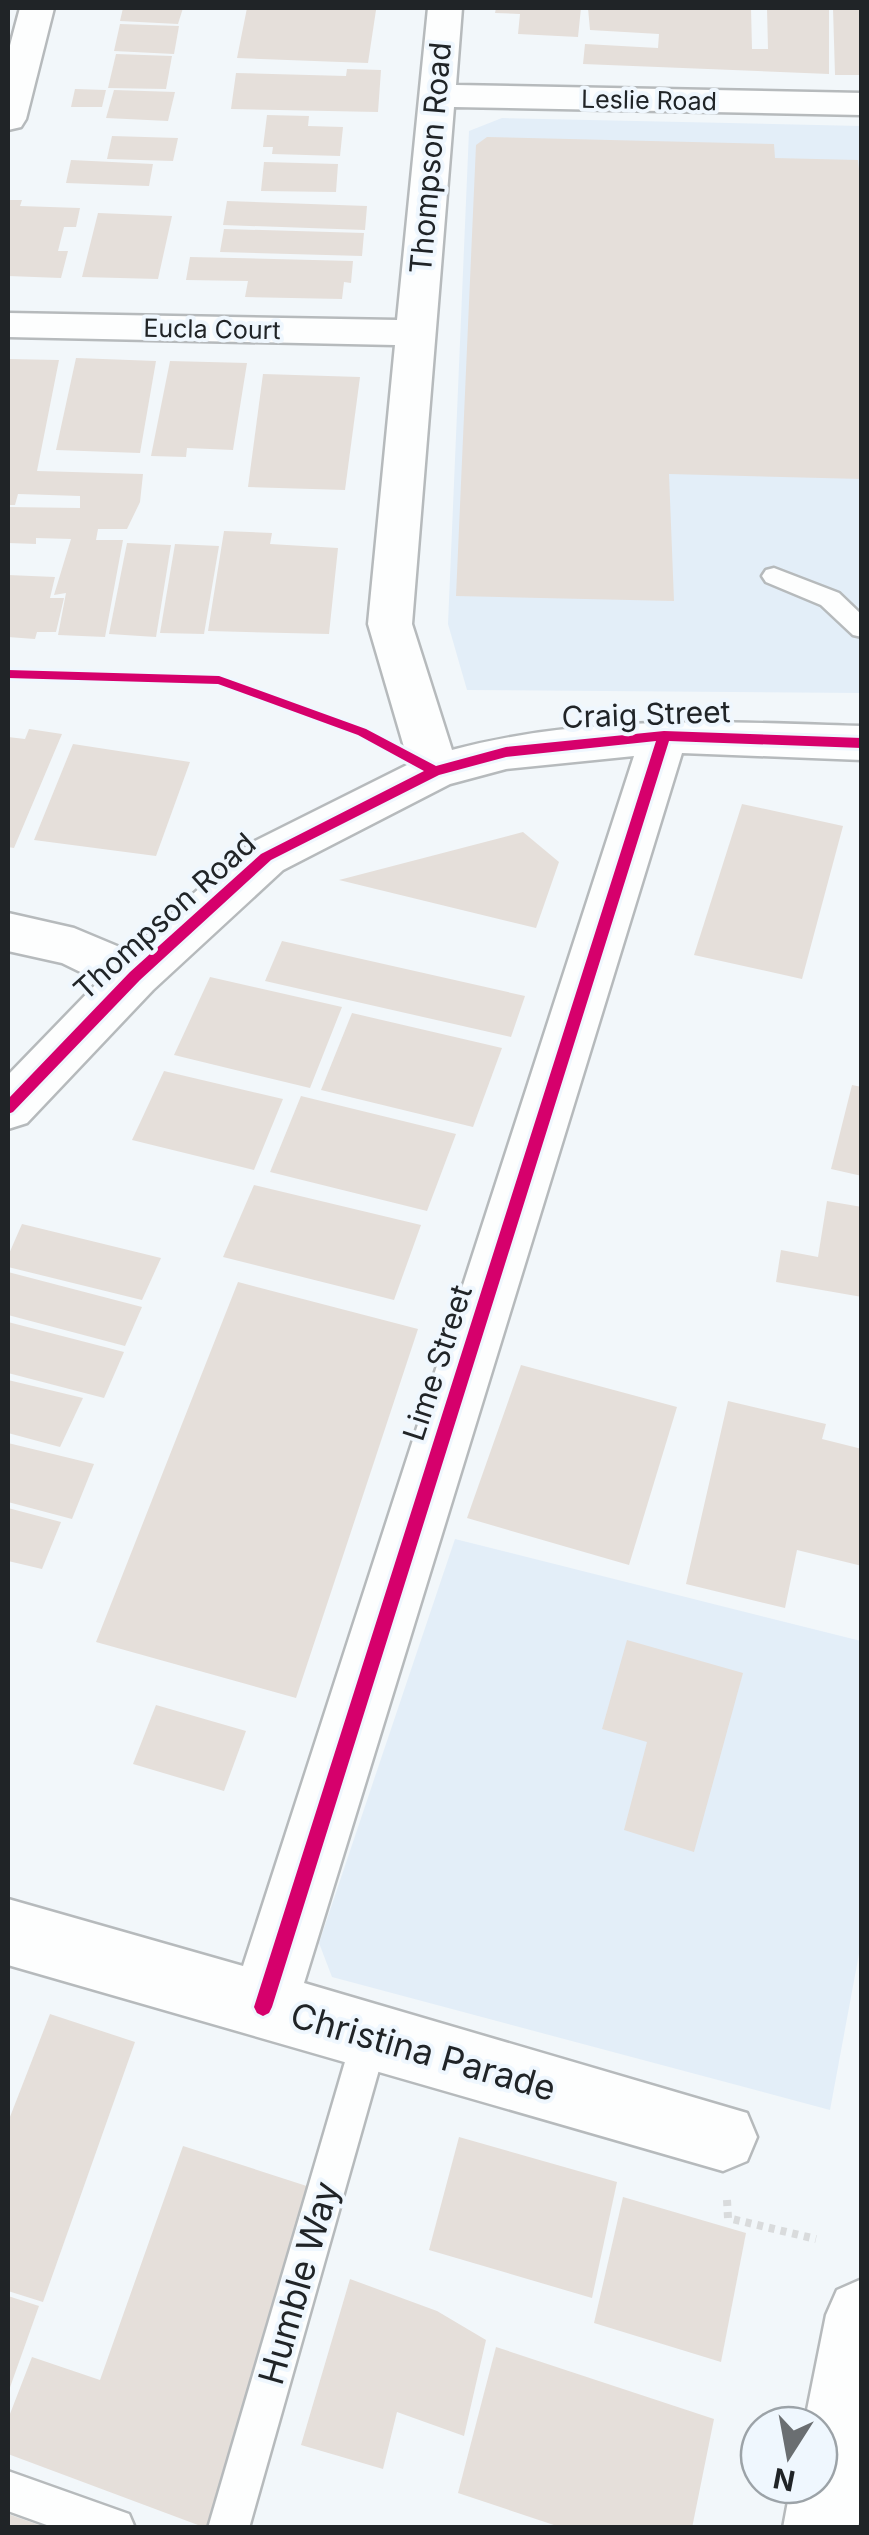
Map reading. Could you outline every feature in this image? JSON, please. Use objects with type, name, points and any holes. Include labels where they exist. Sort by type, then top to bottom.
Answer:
[{"type":"main road","points":[[8,118],[37,8]]},
{"type":"main road","name":"Thompson Road","points":[[8,1108],[135,976],[266,856],[435,771],[390,624],[445,8]]},
{"type":"main road","name":"Leslie Road","points":[[437,96],[862,104]]},
{"type":"main road","name":"Eucla Court","points":[[8,325],[416,333]]},
{"type":"main road","name":"Craig Street","points":[[435,771],[506,752],[664,736],[862,743]]},
{"type":"main road","name":"Lime Street","points":[[263,2007],[664,736]]},
{"type":"main road","points":[[8,932],[74,947],[135,976]]},
{"type":"main road","name":"Christina Parade","points":[[8,1932],[723,2138]]},
{"type":"main road","points":[[820,2528],[862,2315]]},
{"type":"lane","points":[[774,576],[830,600],[862,628]]},
{"type":"lane","name":"Humble Way","points":[[228,2528],[370,2038]]},
{"type":"lane","points":[[8,2491],[115,2528]]},
{"type":"path","points":[[723,2138],[728,2218],[816,2239]]},
{"type":"shaded area","points":[[502,118],[861,126],[861,693],[467,690],[448,624],[469,131]]},
{"type":"shaded area","points":[[455,1539],[861,1641],[861,1943],[830,2110],[332,1977],[319,1943]]},
{"type":"building","points":[[123,8],[183,8],[178,24],[120,21]]},
{"type":"building","points":[[247,8],[376,10],[368,63],[237,58]]},
{"type":"building","points":[[496,8],[581,8],[578,37],[518,34],[520,14],[495,13]]},
{"type":"building","points":[[588,8],[751,8],[752,49],[768,49],[767,8],[829,8],[829,74],[583,64],[585,44],[658,48],[659,34],[590,30]]},
{"type":"building","points":[[833,8],[862,8],[862,75],[835,75]]},
{"type":"building","points":[[120,24],[179,26],[174,54],[114,51]]},
{"type":"building","points":[[116,54],[172,56],[166,89],[108,88]]},
{"type":"building","points":[[347,69],[381,70],[378,112],[231,109],[236,73],[346,76]]},
{"type":"building","points":[[75,89],[106,90],[102,107],[71,107]]},
{"type":"building","points":[[114,90],[175,92],[168,121],[106,118]]},
{"type":"building","points":[[267,115],[309,116],[308,126],[343,127],[340,156],[272,154],[273,147],[263,147]]},
{"type":"building","points":[[112,136],[178,138],[173,161],[107,159]]},
{"type":"building","points":[[487,137],[774,144],[775,158],[858,160],[862,196],[862,479],[669,474],[674,601],[456,596],[476,145]]},
{"type":"building","points":[[71,160],[153,164],[149,186],[66,183]]},
{"type":"building","points":[[264,162],[338,164],[336,192],[261,191]]},
{"type":"building","points":[[8,200],[22,200],[20,206],[80,208],[76,227],[64,227],[58,251],[68,251],[61,278],[8,276]]},
{"type":"building","points":[[227,201],[367,206],[365,230],[223,225]]},
{"type":"building","points":[[98,213],[172,216],[158,279],[82,277]]},
{"type":"building","points":[[224,229],[364,233],[362,256],[220,252]]},
{"type":"building","points":[[190,257],[353,261],[351,283],[344,282],[342,299],[245,297],[248,281],[186,280]]},
{"type":"building","points":[[76,358],[156,361],[140,453],[56,450]]},
{"type":"building","points":[[8,359],[59,360],[37,471],[143,474],[140,502],[127,529],[98,529],[96,540],[123,540],[105,637],[58,635],[66,593],[54,595],[71,539],[36,538],[36,544],[8,543],[8,507],[80,508],[80,496],[18,494],[15,505],[8,505]]},
{"type":"building","points":[[170,361],[247,363],[233,450],[187,448],[186,457],[151,456]]},
{"type":"building","points":[[263,374],[360,377],[345,490],[248,487]]},
{"type":"building","points":[[224,531],[272,533],[270,544],[338,548],[329,634],[208,631]]},
{"type":"building","points":[[127,543],[171,545],[156,637],[109,634]]},
{"type":"building","points":[[175,544],[219,546],[204,634],[160,633]]},
{"type":"building","points":[[8,575],[55,577],[50,598],[64,598],[56,632],[37,632],[35,639],[8,637]]},
{"type":"building","points":[[29,729],[62,734],[14,848],[8,847],[8,737],[25,739]]},
{"type":"building","points":[[73,744],[190,762],[156,856],[34,840]]},
{"type":"building","points":[[742,804],[843,826],[802,979],[694,955]]},
{"type":"building","points":[[523,832],[559,862],[536,928],[339,880]]},
{"type":"building","points":[[282,941],[525,996],[511,1037],[265,981]]},
{"type":"building","points":[[210,977],[342,1007],[310,1088],[174,1055]]},
{"type":"building","points":[[352,1013],[502,1048],[473,1127],[321,1090]]},
{"type":"building","points":[[164,1071],[283,1099],[254,1170],[132,1140]]},
{"type":"building","points":[[852,1085],[862,1087],[862,1176],[831,1169]]},
{"type":"building","points":[[301,1096],[456,1134],[427,1211],[270,1172]]},
{"type":"building","points":[[254,1185],[421,1225],[394,1300],[223,1257]]},
{"type":"building","points":[[827,1201],[862,1207],[862,1297],[776,1282],[781,1250],[818,1257]]},
{"type":"building","points":[[22,1224],[161,1258],[142,1300],[8,1267],[8,1256]]},
{"type":"building","points":[[8,1272],[142,1307],[125,1346],[8,1315]]},
{"type":"building","points":[[238,1282],[418,1329],[296,1698],[96,1642]]},
{"type":"building","points":[[8,1322],[124,1352],[104,1398],[8,1373]]},
{"type":"building","points":[[521,1365],[677,1407],[629,1565],[467,1518]]},
{"type":"building","points":[[8,1380],[83,1398],[60,1447],[8,1433]]},
{"type":"building","points":[[728,1401],[826,1424],[822,1439],[862,1449],[862,1566],[797,1550],[785,1608],[686,1584]]},
{"type":"building","points":[[8,1443],[94,1464],[72,1519],[8,1502]]},
{"type":"building","points":[[8,1508],[61,1522],[42,1569],[8,1561]]},
{"type":"building","points":[[627,1640],[743,1673],[694,1852],[624,1830],[647,1742],[602,1729]]},
{"type":"building","points":[[156,1705],[246,1731],[224,1791],[133,1764]]},
{"type":"building","points":[[50,2014],[135,2042],[43,2302],[8,2291],[8,2122]]},
{"type":"building","points":[[459,2137],[617,2182],[592,2298],[429,2250]]},
{"type":"building","points":[[183,2146],[319,2190],[217,2528],[206,2528],[8,2454],[8,2419],[32,2357],[100,2380]]},
{"type":"building","points":[[623,2197],[746,2233],[721,2362],[594,2323]]},
{"type":"building","points":[[350,2279],[437,2311],[486,2340],[464,2436],[397,2412],[383,2469],[301,2445]]},
{"type":"building","points":[[8,2296],[39,2306],[8,2393]]},
{"type":"building","points":[[496,2347],[714,2419],[692,2528],[563,2528],[458,2493]]},
{"type":"building","points":[[8,2514],[45,2527],[45,2528],[8,2528]]},
{"type":"cycle path","points":[[8,674],[219,680],[362,732],[435,771]]},
{"type":"cycle path","points":[[8,1108],[135,976],[266,857],[435,771],[506,752],[664,736],[862,743]]},
{"type":"cycle path","points":[[263,2007],[664,736]]}]
